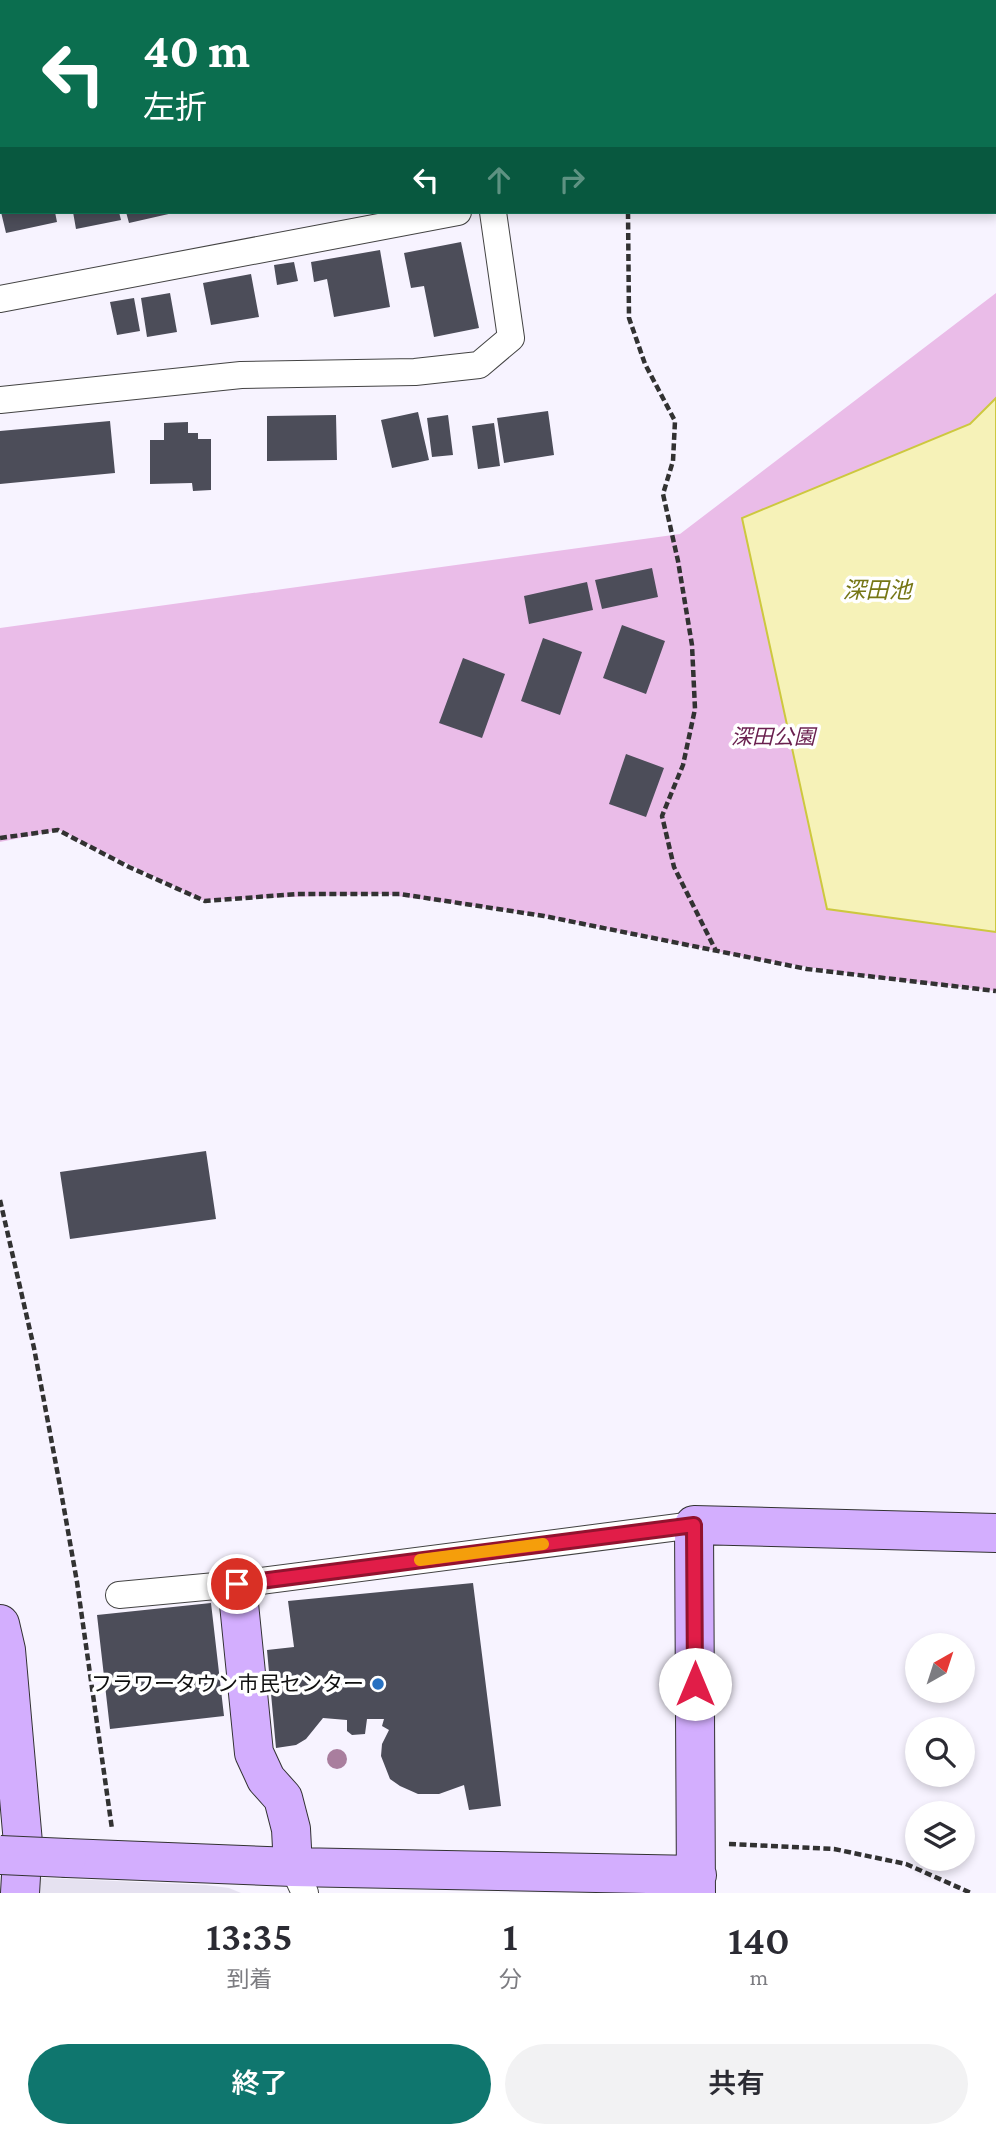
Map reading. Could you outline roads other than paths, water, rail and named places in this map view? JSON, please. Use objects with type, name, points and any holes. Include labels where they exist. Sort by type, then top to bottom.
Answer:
[{"type":"street","points":[[0,299],[447,214]]},
{"type":"street","points":[[0,400],[242,375],[415,372],[479,365],[511,338],[493,214]]},
{"type":"street","points":[[119,1595],[237,1584],[694,1525],[996,1533]]},
{"type":"street","points":[[0,1855],[116,1861],[294,1884],[696,1870],[694,1525]]},
{"type":"street","points":[[237,1584],[254,1754],[267,1779],[283,1798],[291,1829],[294,1884]]},
{"type":"street","points":[[0,1624],[6,1650],[23,1843],[20,1893]]},
{"type":"street","points":[[0,1787],[20,1893]]},
{"type":"water","name":"深田池","points":[[996,398],[996,932],[827,909],[742,518],[970,424]]},
{"type":"place","name":"フラワータウン市民センター","points":[[378,1684]]},
{"type":"park label","name":"深田公園","points":[[773,737]]}]
